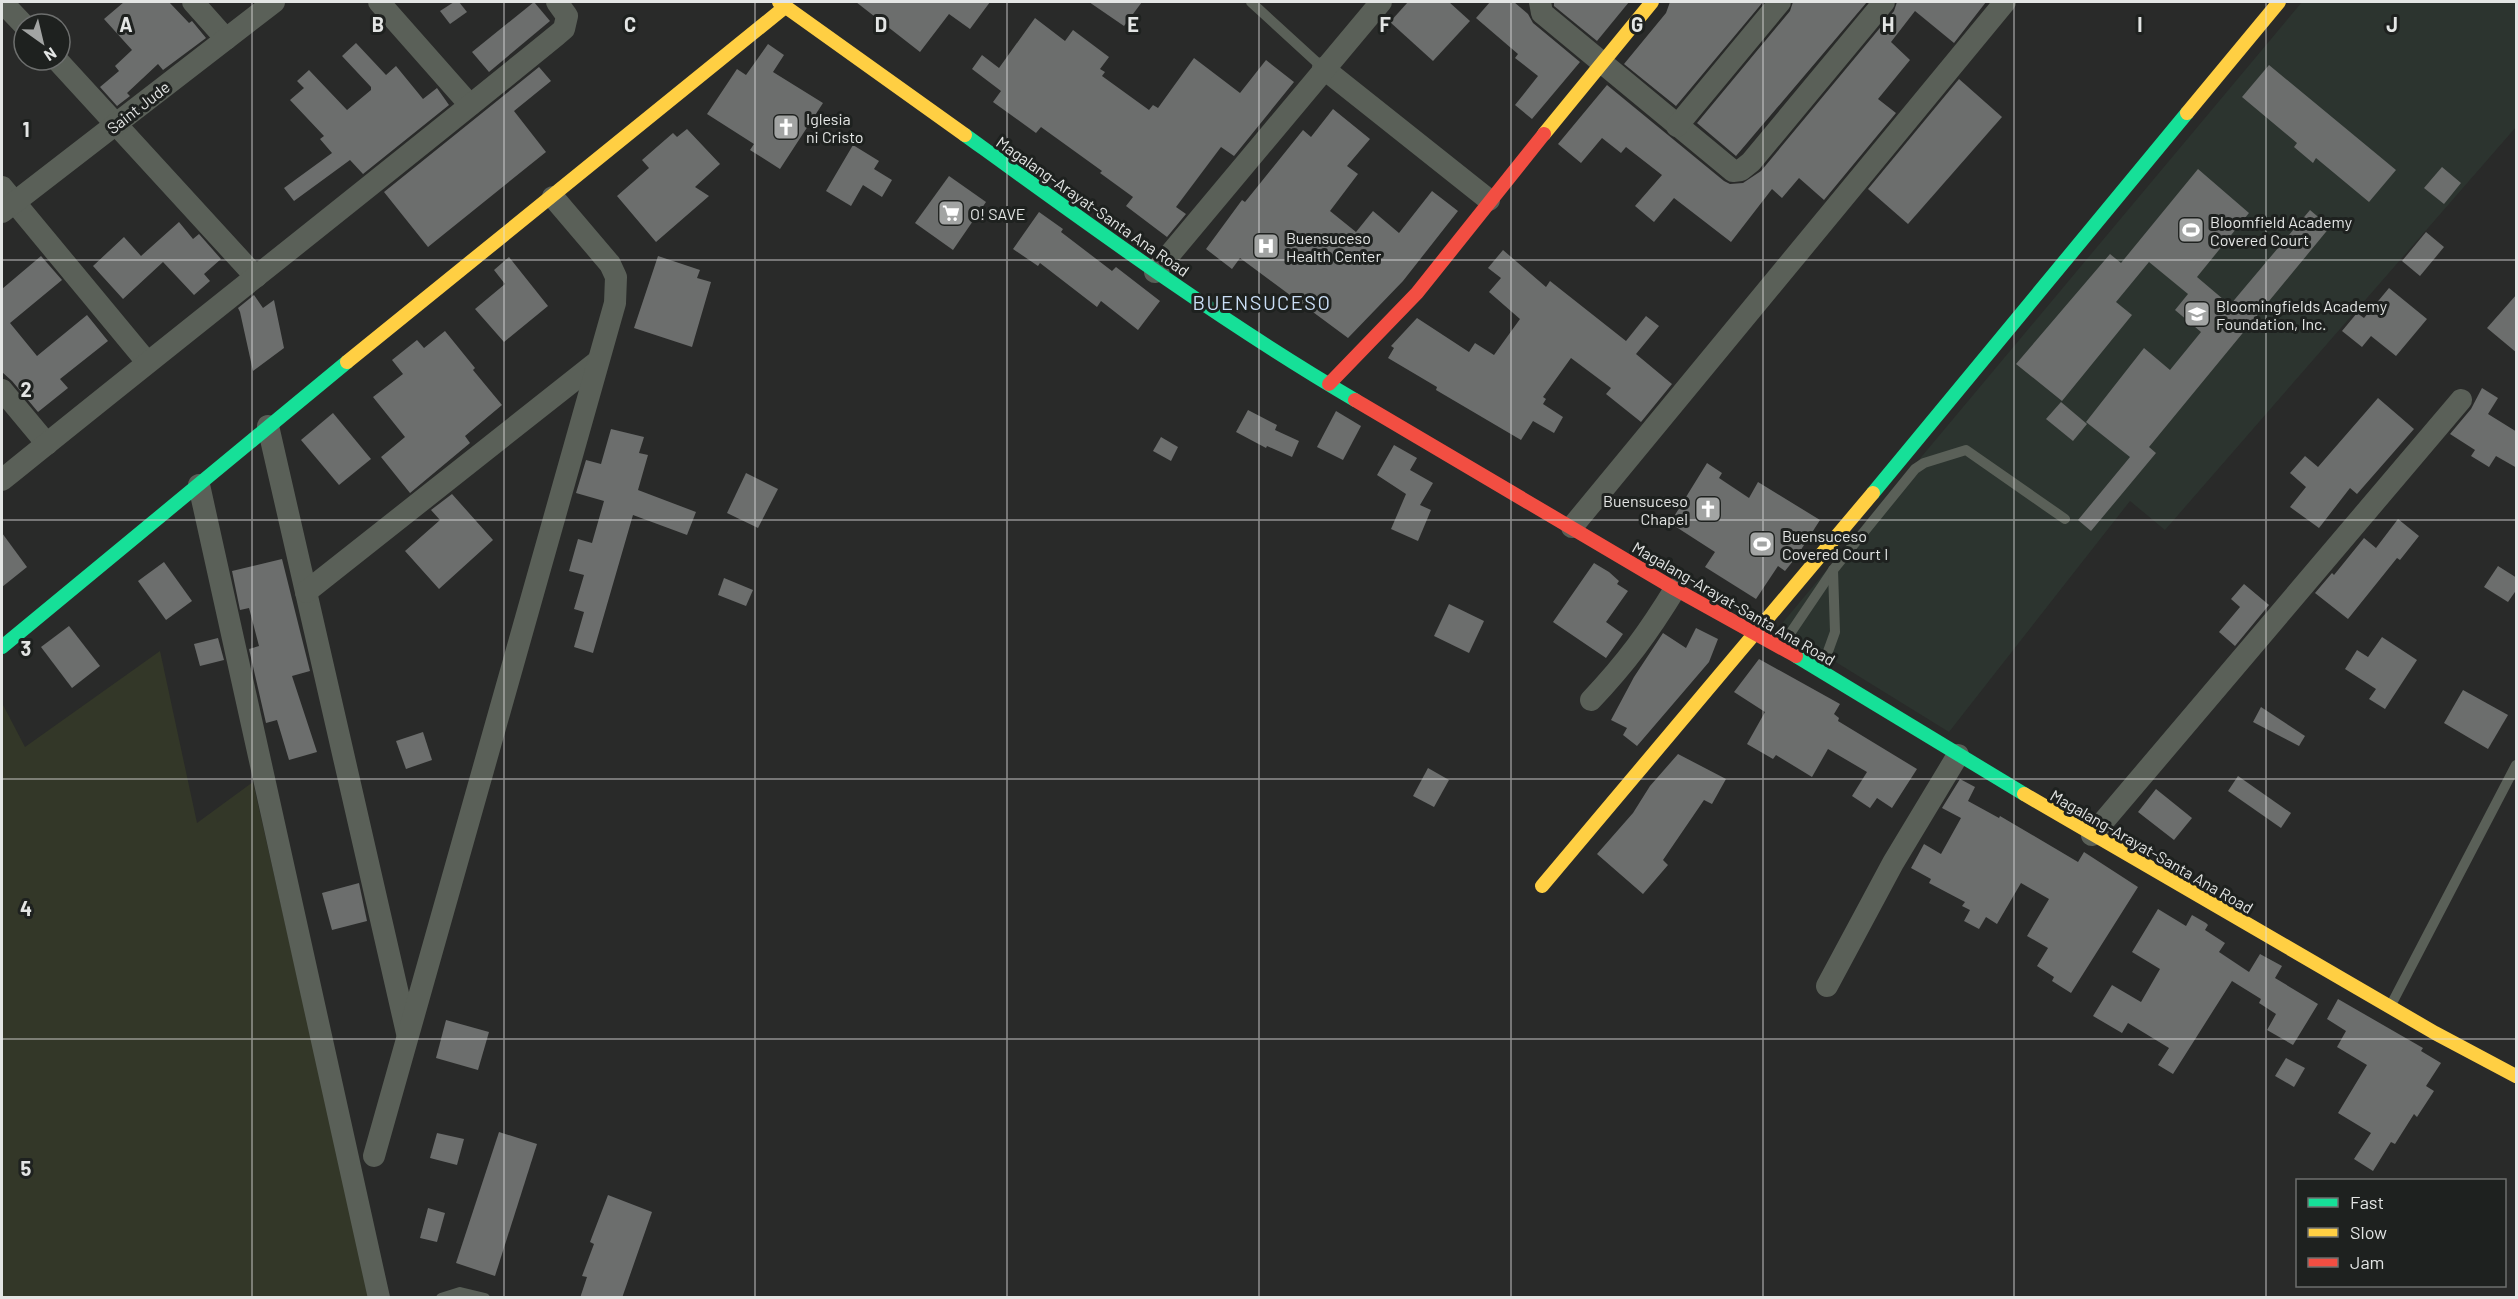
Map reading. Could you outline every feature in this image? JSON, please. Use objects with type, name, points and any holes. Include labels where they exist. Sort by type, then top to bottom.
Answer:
[{"type":"street","points":[[193,2],[226,39]]},
{"type":"street","name":"Saint Jude","points":[[6,200],[117,124],[273,2]]},
{"type":"street","points":[[379,2],[470,105]]},
{"type":"street","points":[[2,480],[564,28],[567,16],[557,2]]},
{"type":"street","points":[[1155,272],[1323,68],[1381,2]]},
{"type":"street","points":[[1540,2],[1542,13],[1733,171],[1741,170],[1751,162],[1884,2]]},
{"type":"street","points":[[1329,384],[1417,293],[1489,200],[1652,2]]},
{"type":"street","points":[[1677,126],[1780,2]]},
{"type":"street","points":[[1572,527],[2005,2]]},
{"type":"street","points":[[1542,886],[1757,633],[2279,2]]},
{"type":"street","points":[[2,647],[199,486],[268,426],[553,197],[785,3]]},
{"type":"street","name":"Magalang-Arayat-Santa Ana Road","points":[[785,3],[1155,272],[1287,360],[1675,589],[1781,647],[2092,835],[2390,1008],[2517,1076]]},
{"type":"street","points":[[1323,68],[1489,200]]},
{"type":"street","points":[[68,72],[256,277]]},
{"type":"street","points":[[374,1156],[615,303],[616,277],[610,264],[553,197]]},
{"type":"street","points":[[6,200],[147,362]]},
{"type":"street","points":[[306,592],[597,362]]},
{"type":"street","points":[[2,390],[47,444]]},
{"type":"street","points":[[2092,835],[2462,400]]},
{"type":"street","points":[[268,426],[408,1036]]},
{"type":"street","points":[[199,486],[379,1298]]},
{"type":"street","points":[[1591,700],[1627,662],[1645,638],[1675,589]]},
{"type":"street","points":[[1827,986],[1893,864],[1958,755]]},
{"type":"lane","points":[[1251,2],[1323,68]]},
{"type":"lane","points":[[1781,647],[1833,570],[1915,469],[1924,463],[1966,450],[2065,519]]},
{"type":"lane","points":[[1820,671],[1835,632],[1833,570]]},
{"type":"lane","points":[[2390,1008],[2517,765]]},
{"type":"lane","points":[[441,1298],[460,1292],[486,1298]]},
{"type":"shaded area","name":"Bloomingfields Academy Foundation, Inc.","points":[[2302,2],[2516,2],[2516,127],[2165,530],[2130,501],[1949,732],[1779,627]]},
{"type":"green space","points":[[160,651],[197,823],[253,782],[370,1297],[2,1297],[2,703],[25,747]]},
{"type":"building","points":[[124,2],[169,2],[189,23],[192,21],[206,38],[163,70],[158,64],[127,93],[130,96],[117,106],[100,87],[119,71],[115,66],[132,50],[104,19]]},
{"type":"building","points":[[454,2],[459,2],[467,12],[450,24],[440,11]]},
{"type":"building","points":[[534,2],[550,21],[489,72],[472,52]]},
{"type":"building","points":[[856,2],[990,2],[970,29],[949,14],[920,52]]},
{"type":"building","points":[[1089,2],[1142,2],[1124,26]]},
{"type":"building","points":[[1408,2],[1449,2],[1470,21],[1433,61],[1390,22]]},
{"type":"building","points":[[1490,2],[1514,2],[1528,14],[1533,23],[1580,62],[1532,119],[1515,105],[1538,76],[1515,58],[1518,54],[1476,18]]},
{"type":"building","points":[[1554,2],[1629,2],[1597,41],[1554,6]]},
{"type":"building","points":[[1670,2],[1763,2],[1676,106],[1624,64],[1666,13]]},
{"type":"building","points":[[1793,2],[1867,2],[1736,156],[1697,123],[1790,11]]},
{"type":"building","points":[[1897,2],[1986,2],[1954,43],[1915,11],[1891,42],[1910,60],[1878,99],[1896,113],[1824,200],[1799,178],[1782,198],[1772,189],[1731,242],[1674,198],[1654,222],[1635,206],[1662,175],[1626,147],[1621,153],[1602,138],[1581,163],[1558,144],[1607,85],[1724,181],[1730,184],[1743,183],[1761,171],[1894,11]]},
{"type":"building","points":[[1035,18],[1065,41],[1073,30],[1109,57],[1100,69],[1105,72],[1102,76],[1149,110],[1153,105],[1158,108],[1194,58],[1240,93],[1266,60],[1294,82],[1234,156],[1221,147],[1176,207],[1186,214],[1167,237],[1126,206],[1133,197],[1100,173],[1102,171],[1041,127],[1036,133],[993,102],[1001,91],[972,69],[982,55],[999,68]]},
{"type":"building","points":[[356,43],[386,75],[396,66],[423,99],[437,88],[449,105],[363,174],[350,160],[294,201],[284,188],[332,153],[320,139],[324,136],[290,100],[304,88],[297,81],[309,70],[347,110],[371,90],[371,87],[342,56]]},
{"type":"building","points":[[768,44],[784,55],[773,72],[823,103],[780,169],[750,150],[754,144],[707,114],[737,69],[746,75]]},
{"type":"building","points":[[2269,65],[2396,170],[2369,202],[2316,158],[2313,163],[2294,147],[2297,143],[2242,97]]},
{"type":"building","points":[[539,67],[551,81],[514,111],[546,152],[428,247],[384,192]]},
{"type":"building","points":[[1959,79],[2002,117],[1908,224],[1868,189]]},
{"type":"building","points":[[1333,109],[1370,139],[1347,166],[1358,174],[1330,211],[1356,232],[1373,211],[1399,233],[1432,191],[1458,211],[1403,281],[1348,338],[1240,258],[1232,269],[1206,249],[1242,200],[1245,202],[1303,130],[1311,137]]},
{"type":"building","points":[[687,129],[720,164],[695,187],[709,196],[656,242],[617,196],[649,168],[642,160],[673,133],[677,137]]},
{"type":"building","points":[[853,145],[879,161],[874,169],[892,180],[882,197],[863,185],[851,206],[826,191]]},
{"type":"building","points":[[2442,167],[2461,183],[2444,204],[2424,188]]},
{"type":"building","points":[[2198,169],[2249,213],[2197,277],[2230,305],[2310,210],[2330,227],[2149,447],[2156,453],[2091,531],[2078,520],[2130,457],[2086,422],[2144,348],[2170,370],[2201,332],[2175,310],[2188,294],[2149,262],[2116,302],[2132,315],[2062,401],[2016,364],[2110,254],[2121,263]]},
{"type":"building","name":"O! SAVE","points":[[949,176],[986,202],[953,250],[915,223]]},
{"type":"building","points":[[1039,212],[1063,229],[1061,232],[1112,271],[1116,267],[1160,301],[1138,330],[1101,301],[1097,307],[1040,263],[1038,266],[1013,249]]},
{"type":"building","points":[[179,222],[193,239],[199,234],[221,259],[204,274],[210,281],[194,295],[163,262],[123,299],[93,266],[124,237],[141,256]]},
{"type":"building","points":[[2426,232],[2444,247],[2420,276],[2402,261]]},
{"type":"building","points":[[1503,250],[1546,287],[1550,281],[1626,341],[1646,316],[1659,326],[1636,354],[1672,384],[1641,422],[1606,394],[1611,388],[1571,358],[1543,397],[1546,399],[1543,404],[1563,417],[1554,433],[1533,421],[1521,440],[1436,390],[1437,387],[1388,358],[1394,348],[1391,346],[1417,318],[1469,352],[1475,343],[1494,355],[1520,319],[1489,292],[1501,278],[1488,268]]},
{"type":"building","points":[[41,256],[62,280],[10,323],[37,356],[87,315],[108,341],[60,379],[68,388],[38,412],[2,372],[2,289]]},
{"type":"building","points":[[658,256],[700,270],[697,278],[711,282],[692,347],[634,328]]},
{"type":"building","points":[[509,257],[548,306],[504,342],[475,309],[505,284],[494,270]]},
{"type":"building","points":[[2389,288],[2427,319],[2396,356],[2371,336],[2362,347],[2342,331],[2357,313],[2364,318]]},
{"type":"building","points":[[2517,294],[2517,353],[2487,328]]},
{"type":"building","points":[[254,295],[263,308],[274,300],[284,348],[253,371],[238,308]]},
{"type":"building","points":[[445,331],[502,405],[465,436],[470,443],[410,493],[381,457],[405,437],[373,397],[403,374],[392,360],[417,340],[424,348]]},
{"type":"building","points":[[2482,388],[2498,398],[2488,414],[2517,432],[2517,468],[2496,456],[2489,467],[2471,456],[2475,450],[2450,434],[2471,409]]},
{"type":"building","points":[[2378,398],[2414,429],[2357,494],[2350,488],[2319,528],[2290,507],[2306,487],[2290,473],[2305,456],[2318,467]]},
{"type":"building","points":[[2061,402],[2087,424],[2073,441],[2046,419]]},
{"type":"building","points":[[1248,410],[1277,425],[1275,430],[1299,441],[1292,457],[1267,446],[1266,448],[1236,432]]},
{"type":"building","points":[[1336,411],[1361,426],[1343,460],[1317,447]]},
{"type":"building","points":[[333,413],[371,459],[339,485],[301,440]]},
{"type":"building","points":[[611,429],[644,437],[639,453],[648,455],[638,490],[696,512],[687,535],[633,515],[593,653],[574,647],[584,612],[574,609],[584,575],[569,571],[578,539],[592,543],[604,501],[576,493],[586,460],[601,464]]},
{"type":"building","points":[[1161,437],[1178,447],[1171,461],[1153,451]]},
{"type":"building","points":[[1394,445],[1417,458],[1410,470],[1433,483],[1420,505],[1431,510],[1418,541],[1391,529],[1406,494],[1377,475]]},
{"type":"building","name":"Buensuceso Covered Court I","points":[[1707,463],[1722,473],[1719,478],[1749,498],[1758,482],[1820,520],[1785,571],[1778,566],[1756,599],[1705,567],[1715,552],[1670,523]]},
{"type":"building","points":[[746,473],[778,489],[758,528],[727,513]]},
{"type":"building","points":[[452,494],[493,540],[439,589],[405,551],[440,520],[431,510]]},
{"type":"building","points":[[2398,519],[2419,536],[2400,560],[2397,558],[2348,619],[2315,593],[2332,573],[2334,575],[2364,538],[2376,548]]},
{"type":"building","points":[[2,533],[27,567],[2,587]]},
{"type":"building","points":[[282,559],[310,671],[292,676],[317,752],[289,760],[277,720],[266,723],[249,649],[259,646],[249,608],[240,610],[232,571]]},
{"type":"building","points":[[164,562],[192,601],[166,620],[138,581]]},
{"type":"building","points":[[1594,563],[1609,572],[1619,581],[1617,584],[1628,591],[1606,622],[1623,634],[1606,658],[1553,622]]},
{"type":"building","points":[[2498,566],[2517,578],[2517,589],[2508,602],[2484,587]]},
{"type":"building","points":[[724,578],[753,590],[746,606],[718,595]]},
{"type":"building","points":[[2244,584],[2269,605],[2235,646],[2219,632],[2240,607],[2231,599]]},
{"type":"building","points":[[1449,604],[1484,621],[1469,653],[1434,636]]},
{"type":"building","points":[[69,626],[100,666],[72,688],[41,647]]},
{"type":"building","points":[[1696,628],[1718,639],[1709,662],[1637,746],[1623,735],[1627,728],[1611,720],[1634,677],[1663,633],[1686,648]]},
{"type":"building","points":[[2382,637],[2417,660],[2385,709],[2369,699],[2376,689],[2345,669],[2357,650],[2368,657]]},
{"type":"building","points":[[218,638],[224,660],[200,666],[194,644]]},
{"type":"building","points":[[1759,659],[1840,704],[1834,714],[1839,718],[1838,721],[1917,769],[1892,808],[1877,798],[1870,808],[1852,796],[1867,772],[1828,749],[1812,777],[1776,755],[1773,759],[1747,744],[1765,712],[1734,692]]},
{"type":"building","points":[[2463,690],[2508,715],[2488,749],[2444,723]]},
{"type":"building","points":[[2261,707],[2305,736],[2299,746],[2253,722]]},
{"type":"building","points":[[423,732],[432,760],[406,769],[396,741]]},
{"type":"building","points":[[1678,754],[1726,779],[1712,804],[1704,800],[1663,860],[1668,865],[1643,894],[1597,854],[1633,813],[1650,786]]},
{"type":"building","points":[[1428,768],[1449,780],[1434,807],[1413,796]]},
{"type":"building","points":[[2238,776],[2291,813],[2281,828],[2228,791]]},
{"type":"building","points":[[1960,779],[1975,787],[1968,801],[1999,818],[2000,816],[2078,862],[2084,852],[2138,887],[2071,993],[2052,981],[2054,977],[2037,966],[2048,948],[2027,936],[2049,899],[2021,883],[1997,924],[1986,917],[1979,929],[1964,921],[1970,910],[1962,906],[1965,902],[1929,883],[1931,879],[1911,868],[1924,844],[1941,854],[1961,818],[1942,808]]},
{"type":"building","points":[[2156,789],[2192,818],[2174,840],[2138,812]]},
{"type":"building","points":[[359,883],[367,921],[332,930],[322,893]]},
{"type":"building","points":[[2158,909],[2186,926],[2192,915],[2206,923],[2208,925],[2205,930],[2225,943],[2219,952],[2249,972],[2260,954],[2282,966],[2275,978],[2318,1004],[2293,1045],[2267,1030],[2276,1014],[2259,1003],[2261,999],[2232,981],[2173,1074],[2158,1065],[2169,1048],[2128,1023],[2122,1033],[2093,1016],[2112,985],[2141,1002],[2160,969],[2132,952]]},
{"type":"building","points":[[2338,999],[2423,1048],[2421,1051],[2441,1063],[2426,1086],[2434,1091],[2417,1117],[2414,1114],[2395,1144],[2391,1142],[2373,1171],[2354,1159],[2371,1133],[2338,1113],[2367,1065],[2337,1047],[2346,1031],[2327,1019]]},
{"type":"building","points":[[446,1020],[489,1032],[478,1070],[436,1058]]},
{"type":"building","points":[[2286,1058],[2305,1068],[2294,1087],[2275,1076]]},
{"type":"building","points":[[499,1132],[537,1144],[495,1276],[456,1263]]},
{"type":"building","points":[[437,1133],[464,1139],[457,1165],[430,1158]]},
{"type":"building","points":[[608,1195],[652,1212],[622,1298],[580,1298],[587,1277],[582,1276],[594,1244],[590,1242]]},
{"type":"building","points":[[428,1208],[445,1213],[437,1242],[420,1238]]},
{"type":"traffic: fast","points":[[1873,493],[2187,113]]},
{"type":"traffic: fast","points":[[965,135],[1205,305],[1355,400]]},
{"type":"traffic: fast","points":[[2,647],[347,362]]},
{"type":"traffic: fast","points":[[1796,656],[2024,794]]},
{"type":"traffic: slow","points":[[779,2],[965,135]]},
{"type":"traffic: slow","points":[[1544,134],[1652,2]]},
{"type":"traffic: slow","points":[[2187,113],[2279,2]]},
{"type":"traffic: slow","points":[[347,362],[785,7]]},
{"type":"traffic: slow","points":[[1542,886],[1873,493]]},
{"type":"traffic: slow","points":[[2024,794],[2435,1033],[2516,1076]]},
{"type":"traffic: jam","points":[[1329,384],[1417,293],[1544,134]]},
{"type":"traffic: jam","points":[[1355,400],[1675,589],[1796,656]]},
{"type":"place","name":"Iglesia ni Cristo","points":[[786,127]]},
{"type":"place","name":"O! SAVE","points":[[951,213]]},
{"type":"place","name":"Bloomfield Academy Covered Court","points":[[2191,230]]},
{"type":"place","name":"Buensuceso Health Center","points":[[1266,246]]},
{"type":"place","name":"Bloomingfields Academy Foundation, Inc.","points":[[2197,314]]},
{"type":"place","name":"Buensuceso Chapel","points":[[1708,509]]},
{"type":"place","name":"Buensuceso Covered Court I","points":[[1762,544]]},
{"type":"district","name":"BUENSUCESO","points":[[1262,302]]}]
